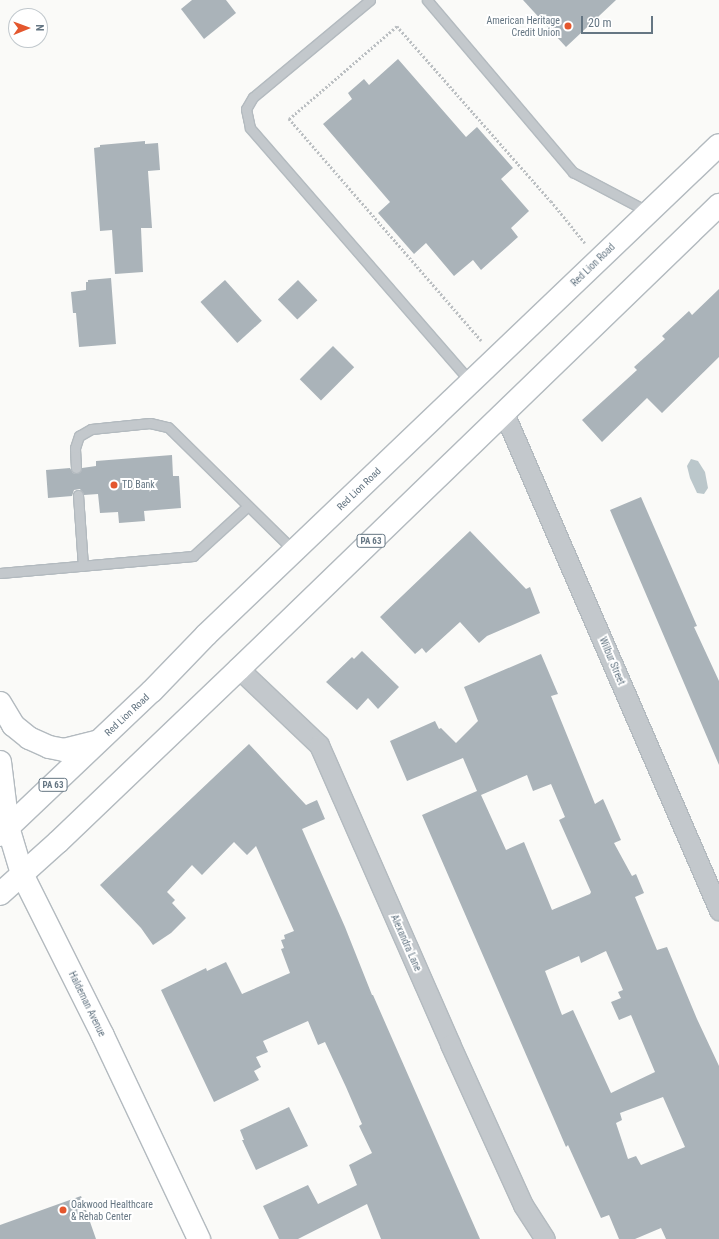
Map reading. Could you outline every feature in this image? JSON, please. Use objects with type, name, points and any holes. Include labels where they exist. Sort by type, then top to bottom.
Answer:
[{"type":"main road","name":"Red Lion Road","points":[[4,831],[719,144]]},
{"type":"main road","name":"PA 63","points":[[0,894],[239,669],[719,205]]},
{"type":"main road","points":[[0,704],[13,725],[28,738],[49,748],[64,750],[98,742]]},
{"type":"main road","name":"Haldeman Avenue","points":[[0,762],[4,831],[22,874],[103,1036],[199,1239]]},
{"type":"street","name":"Wilbur Street","points":[[504,412],[719,910]]},
{"type":"street","name":"Alexandra Lane","points":[[239,669],[319,745],[453,1051],[524,1205],[545,1239]]},
{"type":"lane","points":[[370,0],[252,97],[246,109],[250,128],[471,382]]},
{"type":"lane","points":[[427,0],[573,172],[649,212]]},
{"type":"lane","points":[[76,468],[75,448],[79,436],[91,429],[150,423],[168,427],[294,551]]},
{"type":"lane","points":[[78,495],[83,566]]},
{"type":"lane","points":[[0,573],[193,556],[248,506]]},
{"type":"path","points":[[482,342],[289,118],[397,26],[585,243]]},
{"type":"shaded area","points":[[691,459],[698,461],[705,472],[708,488],[704,494],[697,493],[690,478],[687,466]]},
{"type":"building","points":[[192,0],[226,0],[236,13],[204,39],[181,9]]},
{"type":"building","name":"American Heritage Credit Union","points":[[523,0],[616,0],[566,47]]},
{"type":"building","points":[[398,59],[466,137],[477,127],[513,168],[501,179],[529,211],[511,228],[518,237],[481,270],[473,260],[454,276],[426,243],[414,254],[378,213],[390,202],[323,124],[352,99],[348,93],[364,79],[369,85]]},
{"type":"building","points":[[145,141],[145,144],[158,143],[160,170],[148,171],[152,228],[141,228],[143,272],[115,274],[112,230],[100,231],[94,148],[100,147],[100,145]]},
{"type":"building","points":[[111,278],[116,344],[79,347],[76,313],[73,313],[71,292],[86,290],[86,282],[88,282],[88,280]]},
{"type":"building","points":[[225,280],[262,321],[237,343],[200,302]]},
{"type":"building","points":[[298,280],[317,300],[297,320],[278,299]]},
{"type":"building","points":[[719,289],[719,357],[662,413],[647,398],[602,442],[582,420],[637,370],[634,367],[665,339],[662,336],[689,311],[692,315]]},
{"type":"building","points":[[333,346],[354,367],[321,400],[300,379]]},
{"type":"building","name":"TD Bank","points":[[172,455],[173,476],[179,476],[181,508],[144,511],[145,521],[119,523],[118,512],[100,513],[98,494],[84,495],[80,489],[74,490],[72,496],[48,498],[46,470],[70,468],[73,473],[77,474],[82,468],[96,466],[96,461]]},
{"type":"building","points":[[641,497],[697,626],[694,627],[719,681],[719,765],[610,510]]},
{"type":"building","points":[[470,531],[526,589],[530,587],[540,613],[487,636],[479,643],[460,622],[426,653],[422,648],[415,654],[380,617]]},
{"type":"building","points":[[362,651],[399,687],[378,709],[368,698],[357,710],[326,682],[352,657],[354,659]]},
{"type":"building","points":[[541,654],[558,694],[551,696],[595,804],[603,799],[621,840],[614,843],[632,876],[636,874],[644,893],[635,897],[657,950],[667,947],[697,1019],[719,1066],[719,1239],[666,1239],[661,1228],[635,1239],[619,1239],[609,1215],[601,1218],[568,1145],[566,1147],[422,815],[477,791],[463,758],[407,781],[390,741],[435,721],[439,729],[441,728],[456,743],[478,721],[464,687]],"holes":[[[527,775],[533,791],[551,784],[565,817],[559,820],[591,892],[590,894],[552,910],[524,842],[506,850],[481,795]],[[606,951],[623,990],[618,992],[621,998],[611,1002],[619,1020],[631,1015],[655,1072],[611,1093],[573,1010],[562,1015],[545,971],[579,956],[581,963]],[[663,1097],[685,1147],[641,1165],[636,1156],[628,1159],[616,1123],[622,1120],[620,1113]]]},
{"type":"building","points":[[249,744],[306,805],[317,800],[325,819],[302,829],[345,927],[372,995],[480,1239],[381,1239],[367,1204],[298,1239],[279,1239],[263,1206],[308,1185],[318,1204],[357,1185],[349,1165],[372,1153],[359,1126],[362,1124],[325,1042],[318,1045],[308,1021],[263,1041],[268,1052],[256,1057],[261,1067],[254,1071],[259,1080],[214,1102],[161,990],[206,968],[207,971],[226,962],[242,994],[290,973],[281,949],[284,948],[281,940],[285,939],[284,935],[294,931],[256,846],[247,855],[234,842],[202,875],[192,865],[167,892],[175,900],[172,903],[186,918],[171,933],[153,945],[141,928],[100,885]]},
{"type":"building","points":[[289,1107],[308,1146],[256,1170],[242,1140],[244,1140],[240,1130]]},
{"type":"building","name":"Oakwood Healthcare & Rehab Center","points":[[81,1196],[96,1239],[0,1239],[0,1225]]},
{"type":"place","name":"American Heritage Credit Union","points":[[568,26]]},
{"type":"place","name":"TD Bank","points":[[114,485]]},
{"type":"place","name":"Oakwood Healthcare & Rehab Center","points":[[63,1210]]}]
